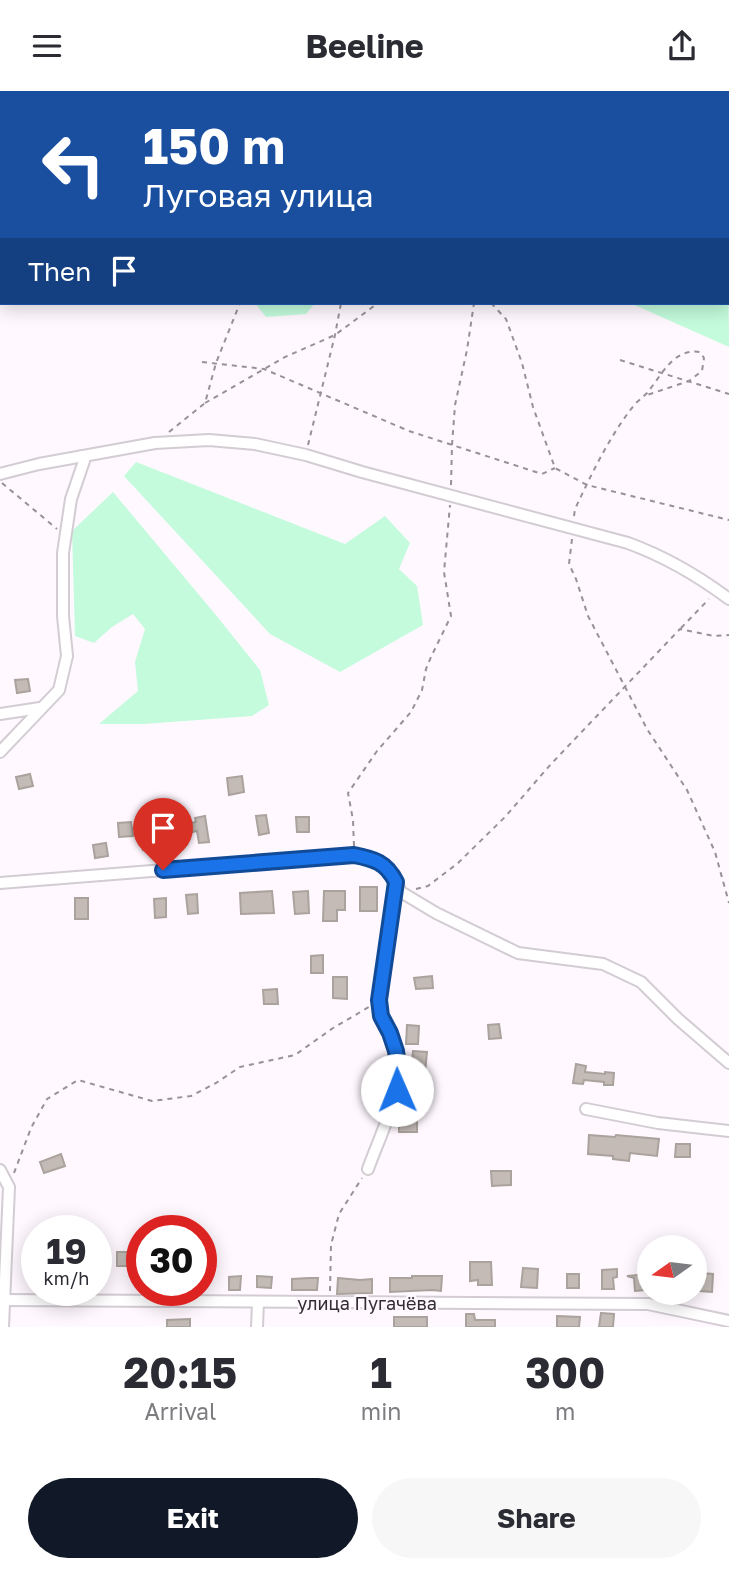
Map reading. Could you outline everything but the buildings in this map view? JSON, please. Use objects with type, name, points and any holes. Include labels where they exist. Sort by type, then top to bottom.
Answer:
[{"type":"street","points":[[0,474],[39,464],[155,443],[209,440],[255,445],[306,455],[628,543],[657,554],[692,573],[729,599]]},
{"type":"street","points":[[0,752],[59,690],[67,656],[63,615],[63,553],[71,499],[84,461],[82,456]]},
{"type":"street","points":[[0,714],[40,708]]},
{"type":"street","points":[[0,883],[354,855],[389,868],[398,887],[436,913],[518,953],[603,964],[641,982],[677,1019],[729,1063]]},
{"type":"street","points":[[368,1168],[397,1090],[399,1072],[396,1051],[381,1016],[379,1000],[398,887]]},
{"type":"street","points":[[586,1109],[658,1123],[729,1131]]},
{"type":"street","points":[[0,1170],[9,1187],[2,1300],[3,1327]]},
{"type":"street","name":"улица Пугачёва","points":[[2,1300],[648,1304],[729,1321]]},
{"type":"street","points":[[257,1303],[257,1327]]},
{"type":"path","points":[[205,403],[216,363],[239,305]]},
{"type":"path","points":[[306,455],[341,305]]},
{"type":"path","points":[[155,443],[205,403],[285,357],[335,335],[375,305]]},
{"type":"path","points":[[354,855],[353,820],[348,793],[377,751],[411,712],[422,690],[431,657],[451,616],[444,572],[451,496],[452,445],[455,405],[474,305]]},
{"type":"path","points":[[493,305],[506,319],[555,468],[587,485],[729,520]]},
{"type":"path","points":[[645,396],[689,380],[702,371],[704,358],[700,352],[685,352],[669,363],[645,396],[636,403],[607,446],[575,509],[569,564],[588,616],[648,729],[687,790],[715,852],[729,903]]},
{"type":"path","points":[[621,360],[729,394]]},
{"type":"path","points":[[202,362],[264,369],[409,431],[542,474],[555,468]]},
{"type":"path","points":[[0,481],[66,537]]},
{"type":"path","points":[[398,887],[428,885],[458,863],[505,817],[551,764],[717,590]]},
{"type":"path","points":[[680,629],[714,636],[729,635]]},
{"type":"path","points":[[9,1187],[31,1128],[47,1099],[78,1080],[152,1101],[191,1096],[240,1067],[295,1055],[379,1000]]},
{"type":"path","points":[[330,1303],[331,1245],[339,1214],[368,1168]]},
{"type":"green space","points":[[257,305],[313,305],[306,314],[266,317]]},
{"type":"green space","points":[[634,305],[729,305],[729,347]]},
{"type":"green space","points":[[136,462],[345,544],[385,516],[410,543],[399,569],[417,586],[423,625],[340,672],[270,634],[124,476]]},
{"type":"green space","points":[[113,492],[260,670],[269,705],[252,716],[144,724],[99,724],[138,691],[135,662],[145,629],[133,614],[94,643],[75,636],[72,531]]},
{"type":"route","points":[[163,870],[354,855],[389,868],[396,882],[379,1000],[381,1016],[396,1051],[399,1072],[397,1090]]}]
